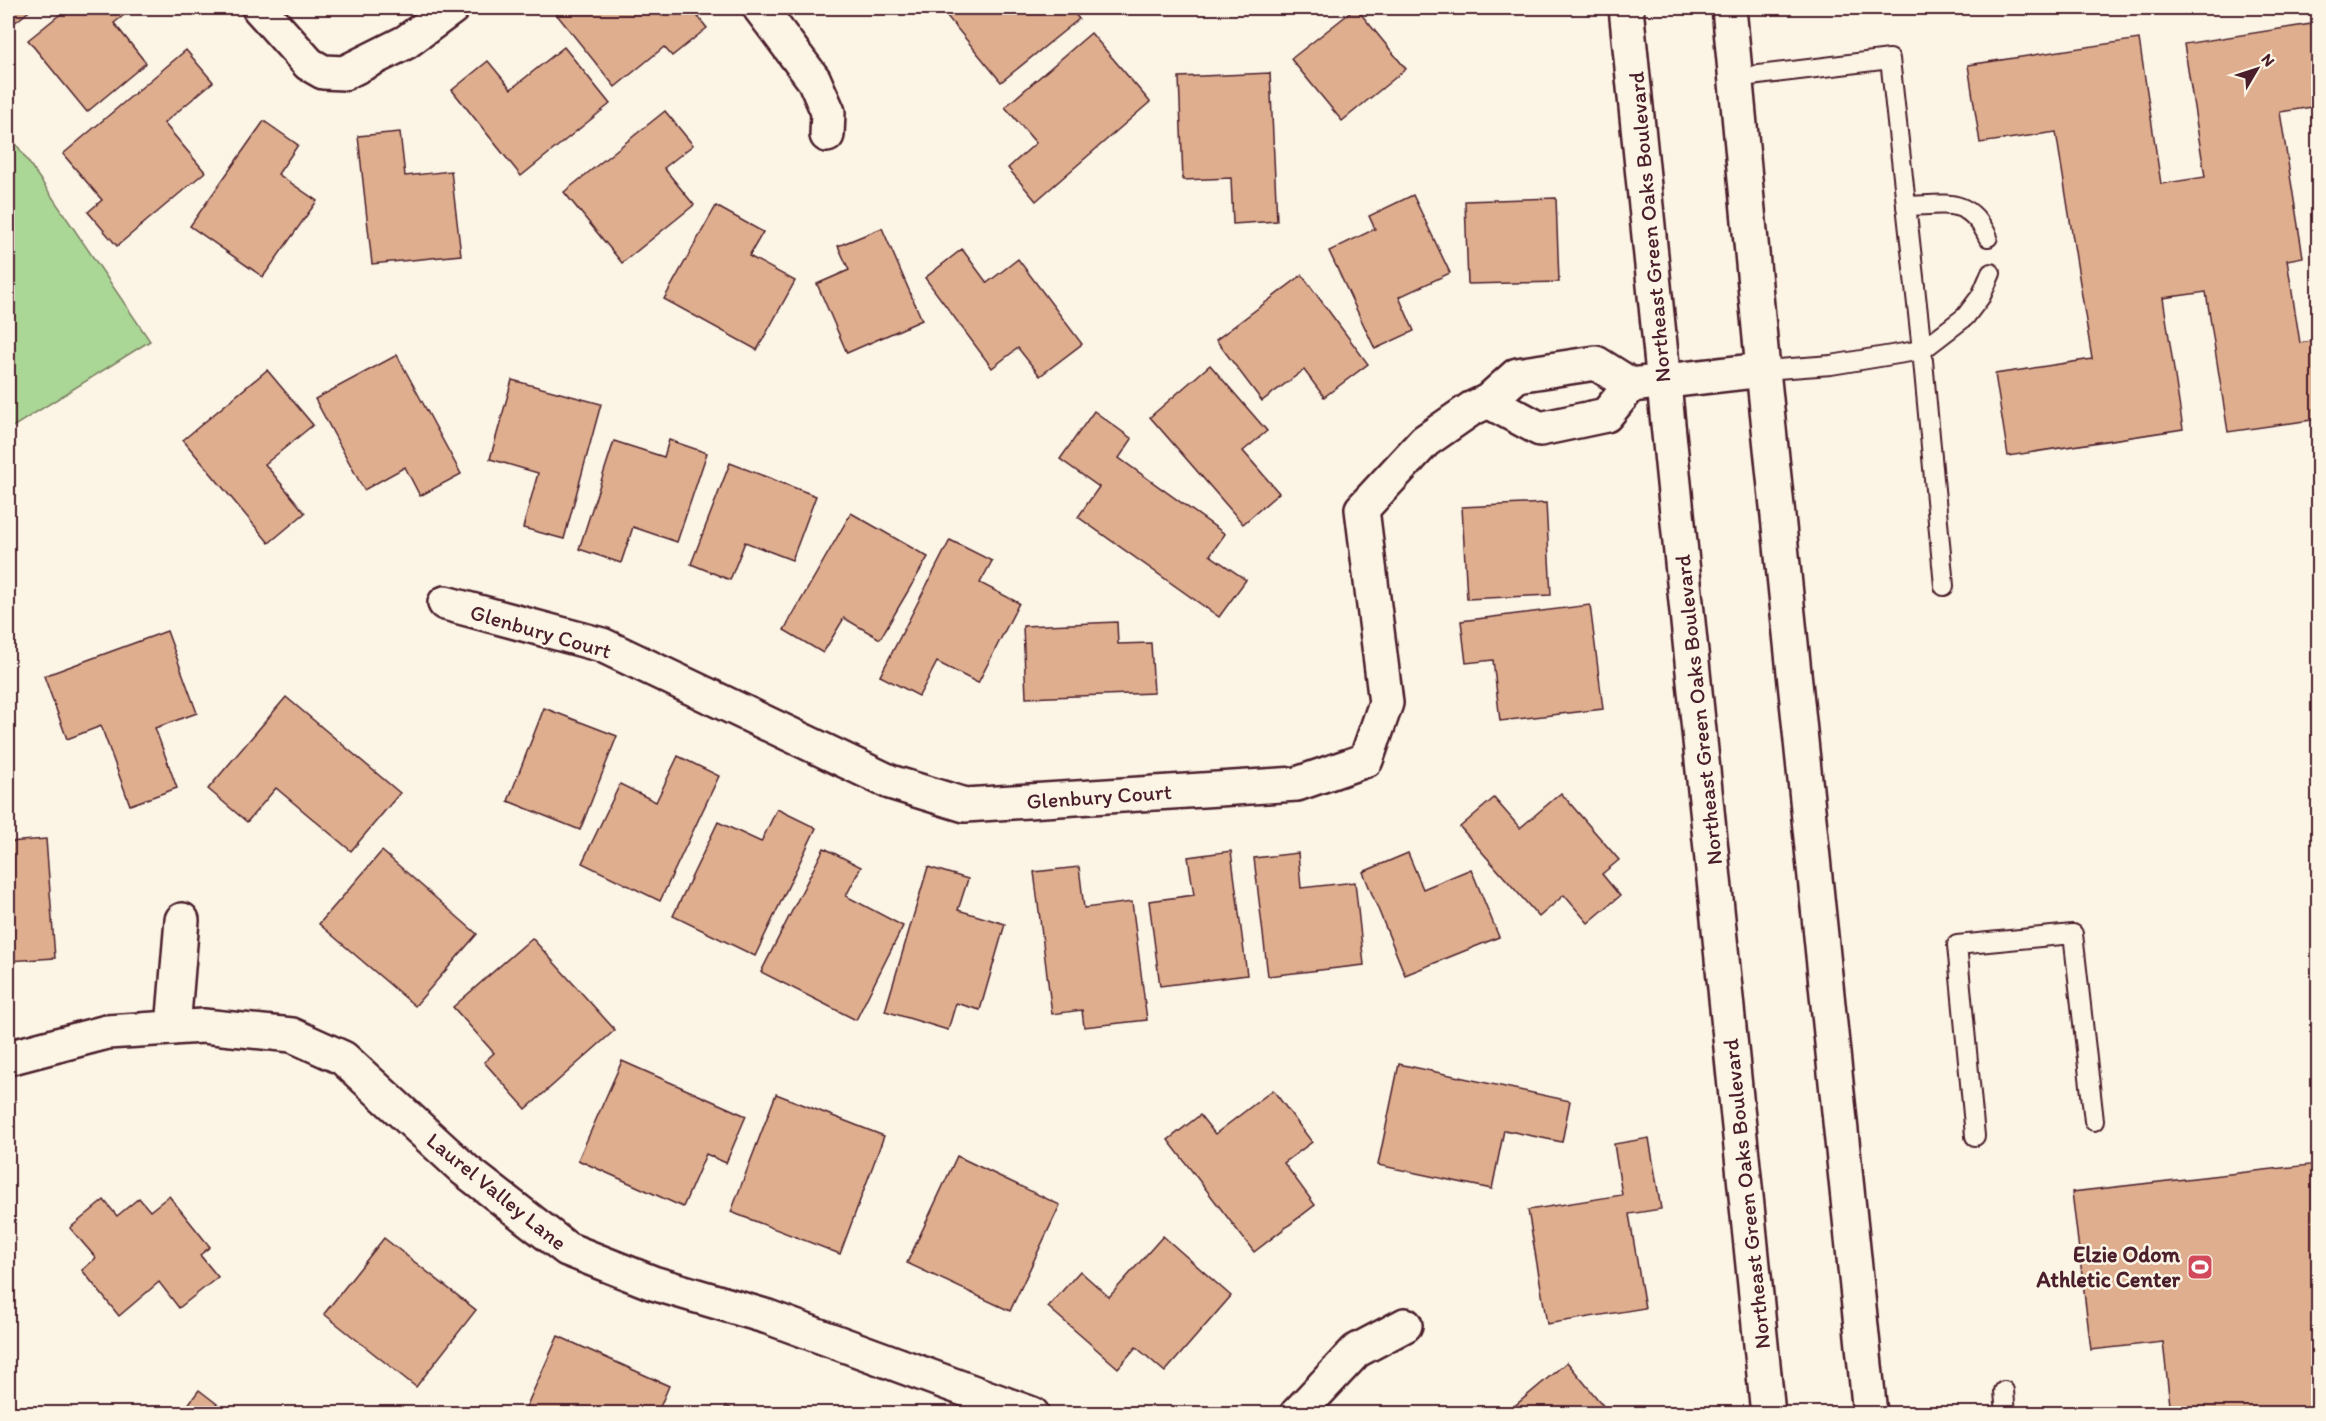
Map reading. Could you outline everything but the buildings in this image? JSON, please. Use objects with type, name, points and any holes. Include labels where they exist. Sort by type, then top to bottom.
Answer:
[{"type":"street","points":[[259,8],[309,64],[323,72],[344,73],[406,42],[452,8]]},
{"type":"street","points":[[760,8],[814,80],[828,112],[827,135]]},
{"type":"street","name":"Northeast Green Oaks Boulevard","points":[[1626,8],[1768,1413]]},
{"type":"street","points":[[1729,8],[1763,370],[1870,1413]]},
{"type":"street","name":"Glenbury Court","points":[[445,603],[602,645],[890,782],[965,805],[1297,784],[1366,760],[1386,703],[1362,509],[1425,441],[1471,409],[1488,401],[1517,375],[1596,363],[1631,385]]},
{"type":"street","points":[[1488,401],[1540,429],[1606,415],[1631,385],[1763,370]]},
{"type":"street","points":[[173,1028],[182,920]]},
{"type":"street","name":"Laurel Valley Lane","points":[[8,1058],[107,1032],[203,1026],[292,1035],[343,1058],[465,1170],[567,1249],[653,1283],[768,1317],[1032,1413]]},
{"type":"street","points":[[1298,1413],[1356,1351],[1405,1325]]},
{"type":"lane","points":[[1734,78],[1890,59],[1922,350],[1944,586]]},
{"type":"lane","points":[[1906,206],[1964,206],[1979,219],[1988,237]]},
{"type":"lane","points":[[1763,370],[1831,364],[1922,350],[1965,317],[1981,296],[1990,273]]},
{"type":"lane","points":[[1975,1136],[1957,945],[2073,934],[2094,1120]]},
{"type":"lane","points":[[2004,1391],[2006,1413]]},
{"type":"green space","points":[[8,132],[150,341],[8,430]]},
{"type":"place","name":"Elzie Odom Athletic Center","points":[[2200,1267]]}]
